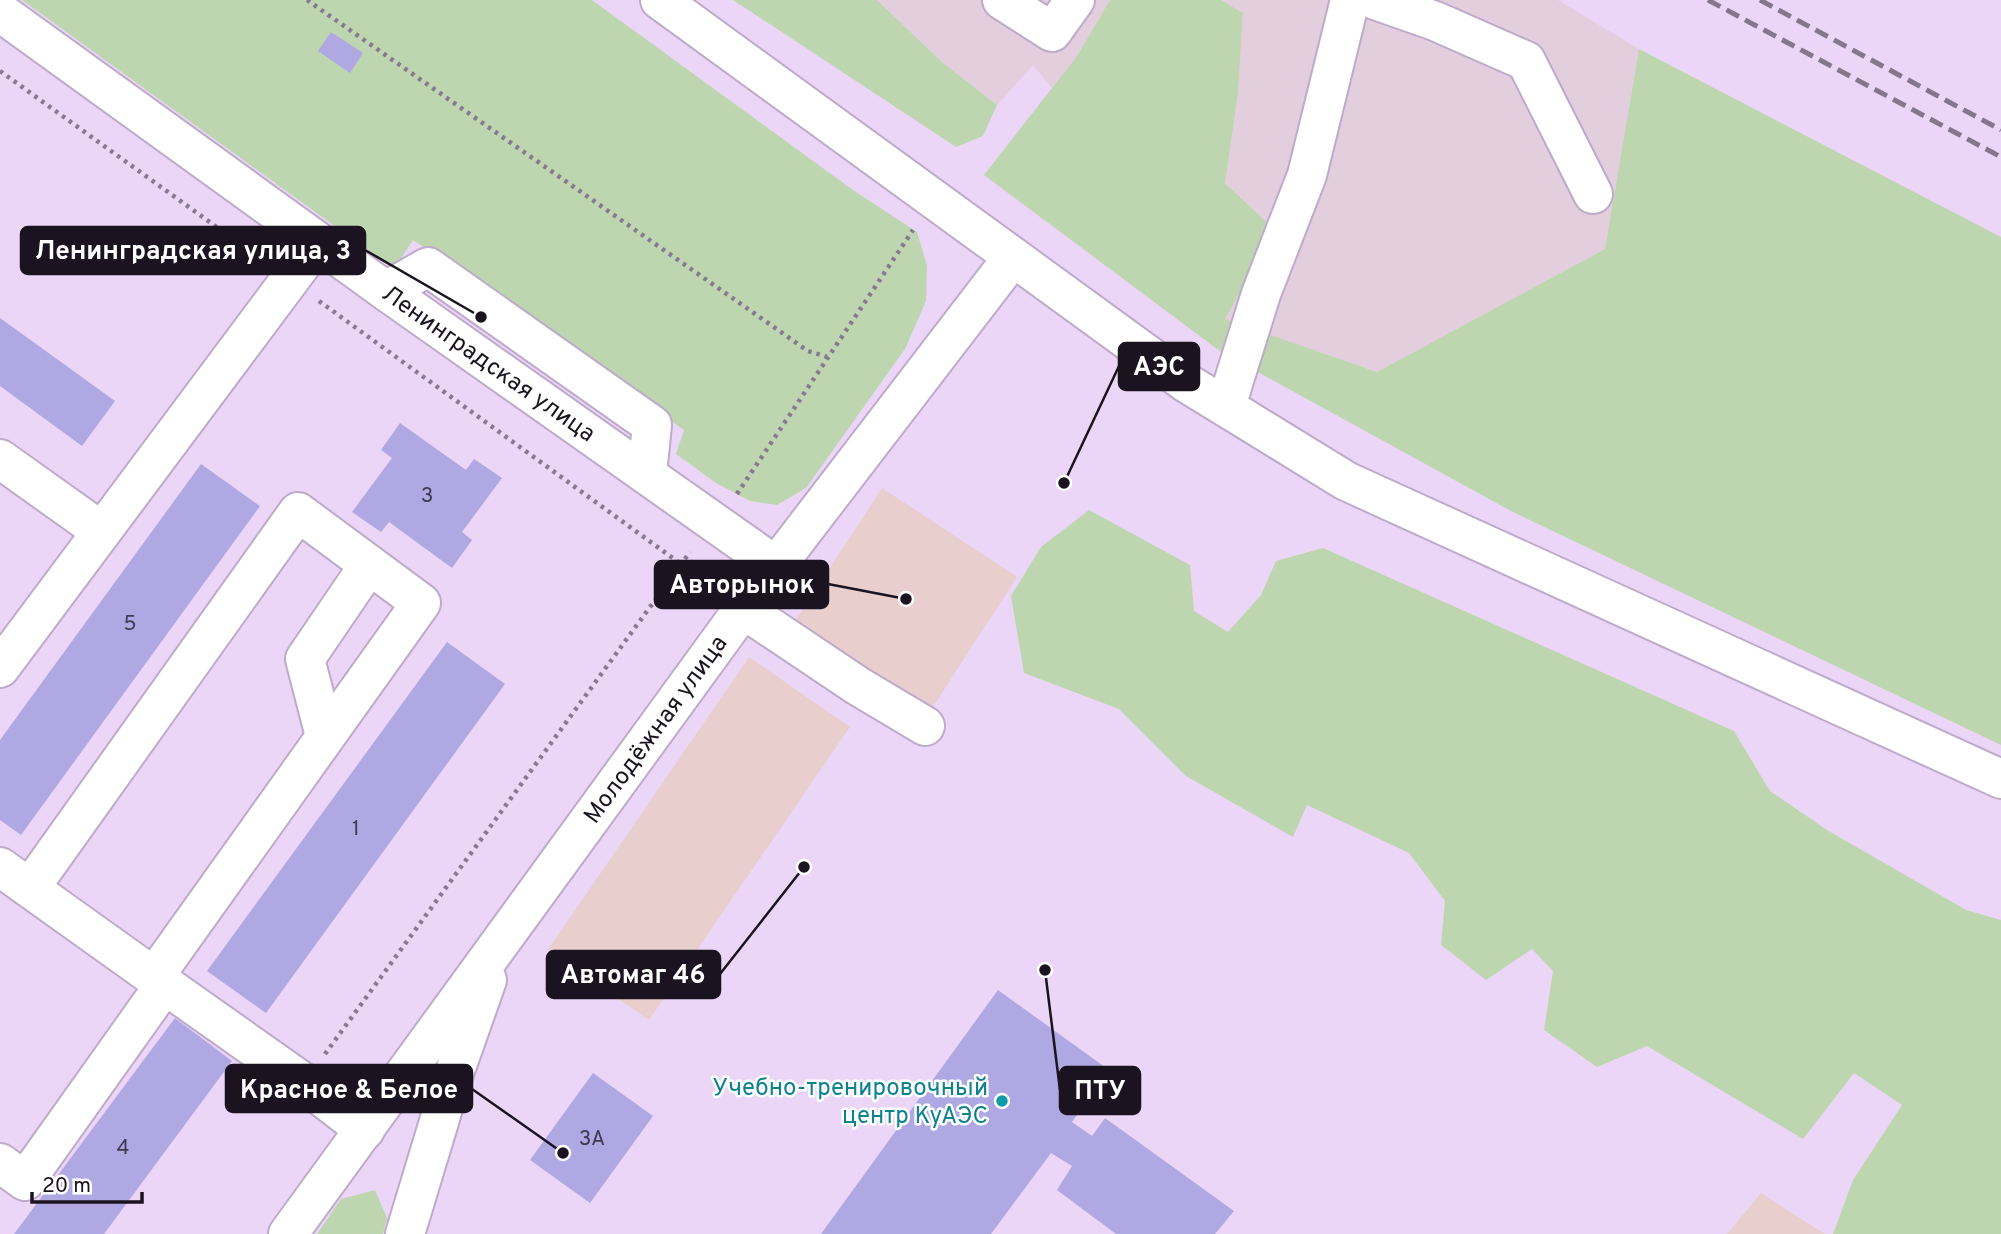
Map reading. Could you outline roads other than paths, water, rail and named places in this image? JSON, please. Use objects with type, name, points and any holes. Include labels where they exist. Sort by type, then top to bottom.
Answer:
[{"type":"street","points":[[660,0],[1185,382],[1346,481],[2001,779]]},
{"type":"street","points":[[1002,0],[1052,32],[1075,0]]},
{"type":"street","points":[[1226,406],[1261,294],[1307,175],[1350,0]]},
{"type":"street","points":[[1376,0],[1435,21],[1526,61],[1593,194]]},
{"type":"street","name":"Ленинградская улица","points":[[0,12],[386,291],[775,566]]},
{"type":"street","points":[[0,668],[318,242]]},
{"type":"street","name":"Молодёжная улица","points":[[288,1234],[503,935],[743,609],[1013,257]]},
{"type":"street","points":[[0,459],[101,531]]},
{"type":"street","points":[[0,1163],[25,1181],[159,981],[326,736],[421,603],[298,512],[15,878],[159,981],[304,1083],[365,1130]]},
{"type":"street","points":[[326,736],[305,659],[369,565]]},
{"type":"street","points":[[743,609],[858,686],[925,726]]},
{"type":"street","name":"Молодёжная улица","points":[[405,1234],[450,1082],[503,935]]},
{"type":"railway","points":[[1708,0],[2001,157]]},
{"type":"railway","points":[[1760,0],[2001,130]]},
{"type":"place","name":"Ленинградская улица, 3","points":[[481,317]]},
{"type":"place","name":"АЭС","points":[[1064,483]]},
{"type":"place","name":"Авторынок","points":[[906,599]]},
{"type":"place","name":"Автомаг 46","points":[[804,867]]},
{"type":"place","name":"ПТУ","points":[[1045,970]]},
{"type":"place","name":"Учебно-тренировочный центр КуАЭС","points":[[1002,1101]]},
{"type":"place","name":"Красное & Белое","points":[[563,1153]]}]
